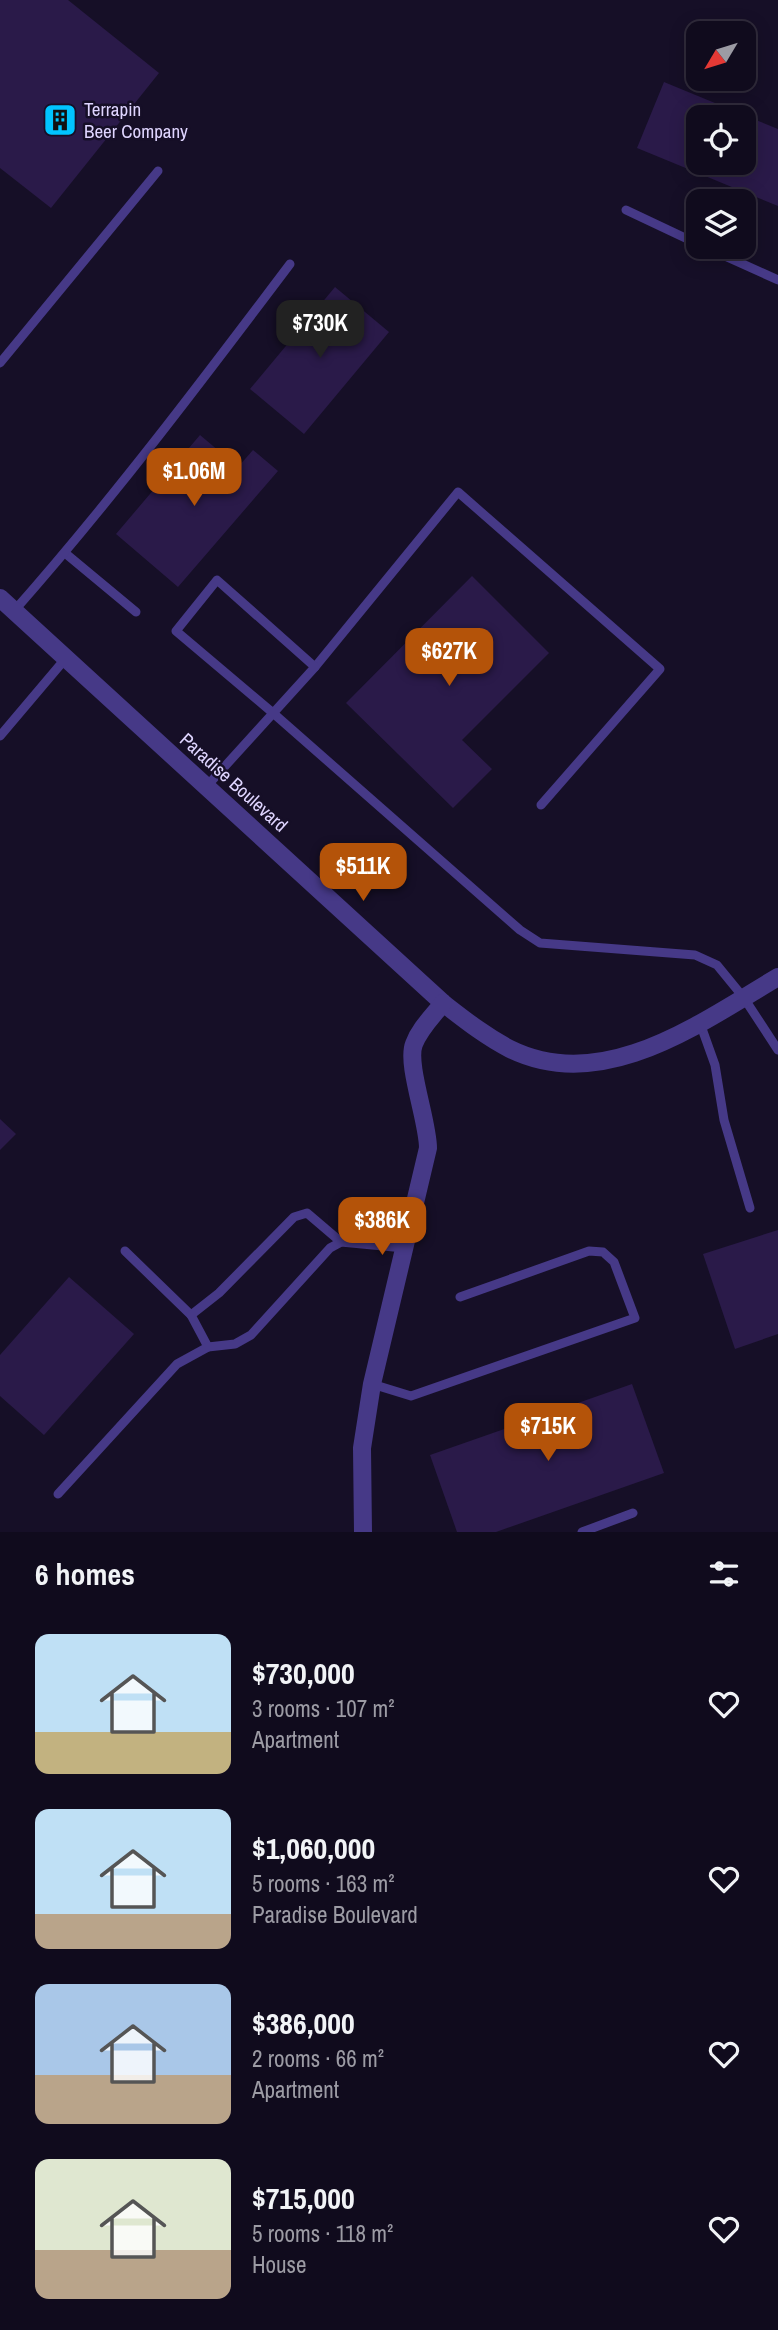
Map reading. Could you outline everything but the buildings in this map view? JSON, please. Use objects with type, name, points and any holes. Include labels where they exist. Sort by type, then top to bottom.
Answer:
[{"type":"street","name":"Paradise Boulevard","points":[[0,598],[443,1003],[479,1032],[512,1050],[544,1060],[582,1064],[648,1050],[778,977]]},
{"type":"street","points":[[363,1532],[362,1448],[372,1384],[428,1148],[426,1122],[412,1061],[413,1047],[419,1034],[443,1003]]},
{"type":"lane","points":[[0,363],[158,171]]},
{"type":"lane","points":[[626,210],[686,238]]},
{"type":"lane","points":[[731,259],[778,281]]},
{"type":"lane","points":[[14,611],[65,553],[290,264]]},
{"type":"lane","points":[[207,786],[315,667],[458,492],[660,669],[541,805]]},
{"type":"lane","points":[[65,553],[136,612]]},
{"type":"lane","points":[[315,667],[217,580],[176,631],[510,921],[540,943],[695,955],[717,965],[744,998],[778,1050]]},
{"type":"lane","points":[[0,736],[66,658]]},
{"type":"lane","points":[[700,1023],[715,1065],[723,1120],[750,1208]]},
{"type":"lane","points":[[191,1315],[219,1293],[294,1217],[307,1213],[341,1242]]},
{"type":"lane","points":[[58,1494],[177,1364],[208,1347],[234,1343],[251,1335],[330,1248],[341,1242],[404,1248]]},
{"type":"lane","points":[[124,1251],[191,1315],[208,1347]]},
{"type":"lane","points":[[372,1384],[411,1396],[635,1318],[614,1262],[603,1252],[589,1251],[460,1297]]},
{"type":"lane","points":[[582,1532],[633,1513]]},
{"type":"place","name":"Terrapin Beer Company","points":[[60,120]]}]
